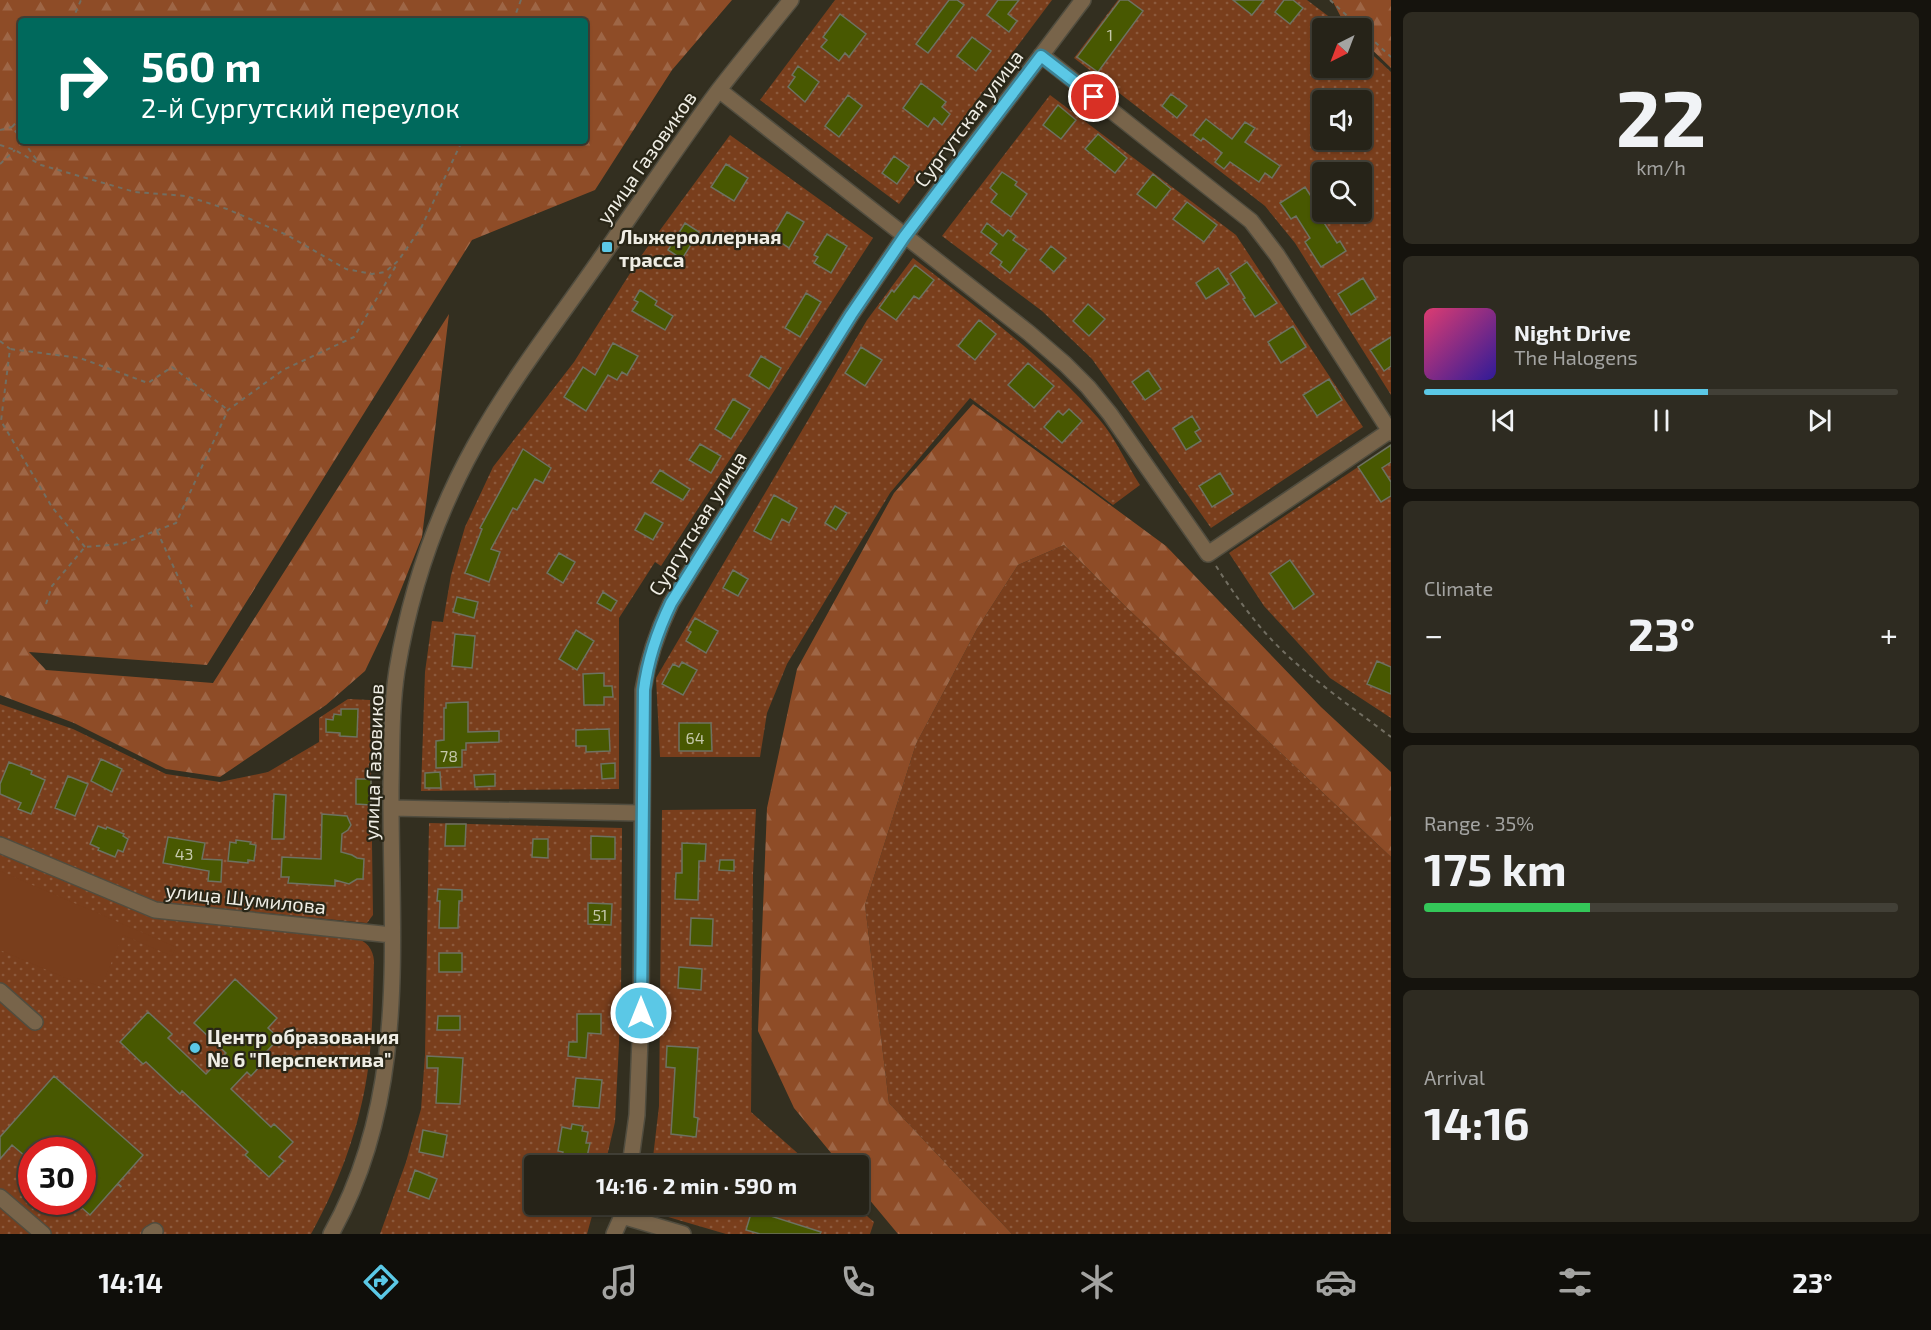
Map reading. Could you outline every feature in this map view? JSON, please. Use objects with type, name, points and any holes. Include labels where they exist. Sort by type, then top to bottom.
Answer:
[{"type":"street","name":"улица Газовиков","points":[[331,1234],[357,1179],[379,1105],[389,1047],[392,934],[392,704],[403,637],[421,572],[444,508],[490,418],[508,390],[719,90],[791,0]]},
{"type":"street","name":"Сургутская улица","points":[[632,1155],[637,1115],[641,1013],[641,813],[644,768],[644,690],[648,662],[657,631],[671,603],[845,325],[904,237],[1083,0]]},
{"type":"street","points":[[719,90],[1029,333],[1088,387],[1110,414],[1208,554],[1390,432],[1277,255],[1251,221],[1041,56]]},
{"type":"street","points":[[391,808],[641,813]]},
{"type":"street","name":"улица Шумилова","points":[[0,844],[155,910],[392,934]]},
{"type":"street","points":[[0,991],[35,1022]]},
{"type":"street","points":[[0,1197],[43,1234]]},
{"type":"street","points":[[614,1234],[621,1215]]},
{"type":"street","points":[[636,1215],[683,1234]]},
{"type":"path","points":[[73,18],[81,0]]},
{"type":"path","points":[[514,18],[521,0]]},
{"type":"path","points":[[1330,0],[1349,18]]},
{"type":"path","points":[[1372,39],[1391,57]]},
{"type":"path","points":[[0,130],[12,127],[18,120]]},
{"type":"path","points":[[12,127],[18,135]]},
{"type":"path","points":[[25,144],[41,165]]},
{"type":"path","points":[[46,604],[52,586],[85,547],[122,544],[176,523],[228,410],[283,370],[354,337],[398,261],[421,228],[461,144]]},
{"type":"path","points":[[0,145],[15,150],[41,165],[135,192],[186,196],[227,209],[287,235],[346,269],[378,274],[385,272],[398,261]]},
{"type":"path","points":[[0,164],[15,150]]},
{"type":"path","points":[[0,341],[10,349],[80,358],[148,384],[172,367],[228,410]]},
{"type":"path","points":[[10,349],[0,421],[52,507],[85,547]]},
{"type":"path","points":[[157,531],[192,607]]},
{"type":"path","points":[[1208,554],[1239,602],[1270,638],[1312,676],[1391,737]]},
{"type":"path","points":[[118,1184],[124,1190]]},
{"type":"shaded area","points":[[835,0],[1052,0],[899,204],[760,100]]},
{"type":"shaded area","points":[[1118,0],[1307,0],[1331,18],[1312,18],[1312,78],[1372,78],[1372,54],[1391,72],[1391,395],[1295,243],[1265,206],[1074,58]]},
{"type":"shaded area","points":[[1050,95],[1236,235],[1363,427],[1211,528],[1092,359],[1042,311],[942,236]]},
{"type":"shaded area","points":[[730,135],[873,238],[661,566],[655,562],[619,618],[619,789],[421,791],[425,672],[432,621],[443,622],[451,575],[465,527],[493,467],[574,362],[641,256]]},
{"type":"shaded area","points":[[913,258],[1010,334],[1078,396],[1105,426],[1140,485],[1113,505],[970,398],[890,493],[787,664],[767,713],[760,757],[660,757],[656,678],[867,320]]},
{"type":"shaded area","points":[[1388,447],[1391,453],[1391,718],[1330,678],[1264,606],[1229,553]]},
{"type":"shaded area","points":[[1064,545],[1125,606],[1391,857],[1391,1234],[1012,1234],[889,1103],[865,905],[916,744],[977,629],[1018,565]]},
{"type":"shaded area","points":[[348,699],[370,700],[373,915],[367,923],[157,902],[0,836],[0,704],[73,729],[166,774],[220,782],[268,772],[319,742],[319,718]]},
{"type":"shaded area","points":[[756,809],[753,874],[751,1112],[800,1155],[653,1155],[659,1106],[662,810]]},
{"type":"shaded area","points":[[429,823],[622,828],[621,1003],[615,1122],[607,1155],[524,1155],[524,1215],[592,1215],[587,1234],[380,1234],[406,1162],[421,1109],[425,1055]]},
{"type":"shaded area","name":"Центр образования № 6 \"Перспектива\"","points":[[0,853],[153,918],[356,938],[369,947],[374,961],[372,1018],[363,1100],[342,1169],[311,1234],[0,1234]]},
{"type":"shaded area","points":[[0,871],[176,947],[172,956],[123,935],[101,987],[78,978],[75,982],[0,950]]},
{"type":"shaded area","points":[[661,1215],[866,1215],[874,1222],[870,1234],[726,1234]]},
{"type":"green space","points":[[0,0],[732,0],[672,70],[595,190],[472,240],[207,665],[29,652],[46,670],[213,683],[449,314],[422,537],[386,627],[365,671],[326,705],[220,777],[166,769],[74,723],[0,695]]},
{"type":"green space","points":[[1332,0],[1391,0],[1391,68],[1372,50],[1372,18],[1341,18]]},
{"type":"green space","points":[[973,404],[1166,546],[1321,707],[1391,772],[1391,857],[1125,606],[1064,545],[1018,565],[977,629],[916,744],[865,905],[889,1103],[1012,1234],[898,1234],[869,1199],[869,1155],[833,1155],[794,1108],[758,1031],[767,808],[797,669],[894,493]]},
{"type":"building","points":[[949,0],[957,0],[964,5],[928,53],[916,44]]},
{"type":"building","points":[[998,0],[1019,0],[1008,14],[1017,21],[1009,32],[987,15]]},
{"type":"building","points":[[1120,0],[1128,0],[1143,11],[1098,72],[1077,57]]},
{"type":"building","points":[[1233,0],[1264,0],[1252,15]]},
{"type":"building","points":[[1284,0],[1293,0],[1303,8],[1290,24],[1275,12]]},
{"type":"building","points":[[840,14],[866,34],[849,57],[845,53],[839,61],[821,47],[827,40],[823,37]]},
{"type":"building","points":[[972,37],[991,51],[976,71],[957,56]]},
{"type":"building","points":[[798,66],[819,82],[805,102],[788,87],[795,77],[792,75]]},
{"type":"building","points":[[921,83],[946,102],[942,107],[950,114],[942,125],[934,118],[928,127],[903,108]]},
{"type":"building","points":[[1171,94],[1187,106],[1177,118],[1162,106]]},
{"type":"building","points":[[848,95],[862,106],[839,137],[825,126]]},
{"type":"building","points":[[1058,105],[1076,120],[1061,139],[1043,125]]},
{"type":"building","points":[[1206,119],[1232,139],[1245,122],[1255,128],[1245,142],[1280,166],[1272,178],[1265,173],[1259,182],[1230,162],[1224,169],[1215,162],[1222,153],[1203,138],[1201,141],[1193,135]]},
{"type":"building","points":[[1098,134],[1127,158],[1115,173],[1085,149]]},
{"type":"building","points":[[894,156],[909,167],[897,184],[882,173]]},
{"type":"building","points":[[726,164],[748,178],[734,201],[711,187]]},
{"type":"building","points":[[1002,172],[1017,182],[1015,185],[1027,194],[1011,217],[991,202],[997,194],[990,188]]},
{"type":"building","points":[[1153,174],[1171,189],[1156,208],[1137,194]]},
{"type":"building","points":[[1305,187],[1312,198],[1312,222],[1323,222],[1337,243],[1340,241],[1346,251],[1321,267],[1305,242],[1310,238],[1296,216],[1291,219],[1280,203]]},
{"type":"building","points":[[1187,202],[1217,225],[1204,242],[1173,219]]},
{"type":"building","points":[[787,212],[804,222],[789,248],[772,237]]},
{"type":"building","points":[[685,223],[699,232],[682,259],[668,250]]},
{"type":"building","points":[[987,223],[1003,236],[1008,230],[1016,236],[1013,240],[1027,250],[1010,273],[1000,265],[1002,262],[990,253],[997,244],[981,232]]},
{"type":"building","points":[[827,234],[847,246],[831,273],[814,263],[818,257],[814,255]]},
{"type":"building","points":[[1051,246],[1066,258],[1054,272],[1040,260]]},
{"type":"building","points":[[1247,262],[1277,303],[1255,317],[1230,274]]},
{"type":"building","points":[[915,265],[934,280],[919,299],[914,296],[896,320],[879,308]]},
{"type":"building","points":[[1218,268],[1229,284],[1206,299],[1196,283]]},
{"type":"building","points":[[1363,278],[1376,299],[1351,315],[1338,294]]},
{"type":"building","points":[[640,290],[657,301],[655,305],[673,316],[665,330],[632,311],[638,302],[634,300]]},
{"type":"building","points":[[806,293],[821,302],[800,337],[785,328]]},
{"type":"building","points":[[1088,304],[1105,319],[1089,336],[1073,321]]},
{"type":"building","points":[[979,320],[996,334],[975,360],[958,346]]},
{"type":"building","points":[[1293,326],[1306,347],[1281,363],[1268,342]]},
{"type":"building","points":[[1391,337],[1391,366],[1384,371],[1370,350]]},
{"type":"building","points":[[613,343],[638,356],[627,375],[622,372],[617,380],[608,375],[586,411],[564,397],[583,367],[595,375]]},
{"type":"building","points":[[861,347],[882,360],[865,386],[845,373]]},
{"type":"building","points":[[761,356],[781,368],[769,389],[749,376]]},
{"type":"building","points":[[1028,363],[1054,386],[1034,408],[1008,385]]},
{"type":"building","points":[[1148,370],[1161,389],[1145,400],[1132,382]]},
{"type":"building","points":[[1329,379],[1342,400],[1317,416],[1303,395]]},
{"type":"building","points":[[733,399],[750,409],[731,439],[715,429]]},
{"type":"building","points":[[1069,409],[1082,421],[1062,443],[1044,427],[1058,411],[1063,415]]},
{"type":"building","points":[[1192,416],[1200,429],[1195,432],[1201,441],[1186,450],[1173,428]]},
{"type":"building","points":[[700,444],[721,456],[711,473],[689,460]]},
{"type":"building","points":[[1391,445],[1391,462],[1382,468],[1391,482],[1391,496],[1381,502],[1358,467]]},
{"type":"building","points":[[523,449],[551,468],[543,483],[535,479],[517,510],[513,508],[491,549],[500,552],[489,582],[465,573],[482,529],[480,528]]},
{"type":"building","points":[[660,470],[690,489],[683,500],[652,482]]},
{"type":"building","points":[[1220,473],[1233,494],[1212,507],[1199,486]]},
{"type":"building","points":[[774,495],[797,508],[789,523],[782,519],[771,540],[754,531]]},
{"type":"building","points":[[835,506],[847,513],[836,530],[825,523]]},
{"type":"building","points":[[645,513],[663,523],[653,540],[635,530]]},
{"type":"building","points":[[559,553],[575,562],[563,583],[547,573]]},
{"type":"building","points":[[1290,560],[1314,594],[1294,609],[1270,574]]},
{"type":"building","points":[[733,570],[748,579],[738,596],[723,588]]},
{"type":"building","points":[[603,592],[617,601],[611,611],[597,603]]},
{"type":"building","points":[[457,597],[478,602],[474,618],[453,612]]},
{"type":"building","points":[[695,618],[718,631],[706,653],[686,641],[691,632],[688,630]]},
{"type":"building","points":[[576,630],[594,641],[577,670],[559,659]]},
{"type":"building","points":[[455,634],[475,636],[472,668],[452,666]]},
{"type":"building","points":[[1377,661],[1391,667],[1391,694],[1367,684]]},
{"type":"building","points":[[682,662],[697,670],[683,695],[662,684],[673,664],[679,667]]},
{"type":"building","points":[[604,673],[604,686],[612,686],[613,697],[604,697],[604,705],[584,705],[583,674]]},
{"type":"building","points":[[468,702],[468,732],[499,731],[499,742],[466,743],[466,750],[462,750],[462,767],[436,768],[436,741],[444,740],[446,703]]},
{"type":"building","points":[[341,709],[358,709],[357,737],[326,732],[326,719],[333,720],[334,714],[341,715]]},
{"type":"building","points":[[679,723],[711,723],[712,751],[679,751]]},
{"type":"building","points":[[609,729],[610,751],[586,752],[586,746],[576,746],[576,730]]},
{"type":"building","points":[[101,759],[122,769],[112,792],[91,781]]},
{"type":"building","points":[[9,762],[32,771],[31,774],[45,780],[31,814],[18,809],[21,803],[0,794],[0,784]]},
{"type":"building","points":[[615,763],[615,778],[602,779],[601,764]]},
{"type":"building","points":[[440,772],[441,788],[425,788],[425,773]]},
{"type":"building","points":[[495,774],[495,786],[475,787],[474,775]]},
{"type":"building","points":[[68,776],[88,784],[75,816],[55,808]]},
{"type":"building","points":[[356,779],[371,779],[371,805],[356,804]]},
{"type":"building","points":[[274,794],[286,795],[284,839],[272,839]]},
{"type":"building","points":[[322,814],[347,816],[351,825],[342,834],[341,852],[364,859],[363,879],[357,879],[349,884],[335,880],[335,886],[288,883],[289,877],[281,877],[282,857],[321,859]]},
{"type":"building","points":[[446,824],[466,824],[465,846],[445,846]]},
{"type":"building","points":[[98,826],[124,834],[123,836],[128,839],[123,852],[118,850],[115,857],[90,844]]},
{"type":"building","points":[[591,836],[615,837],[615,859],[591,859]]},
{"type":"building","points":[[168,837],[205,843],[202,859],[222,860],[221,882],[208,881],[209,871],[163,863]]},
{"type":"building","points":[[533,839],[548,839],[548,858],[532,857]]},
{"type":"building","points":[[236,840],[256,845],[254,861],[248,860],[248,863],[228,861],[230,842],[236,843]]},
{"type":"building","points":[[682,843],[706,844],[705,861],[699,861],[698,900],[675,899],[676,873],[682,873]]},
{"type":"building","points":[[720,860],[734,860],[734,871],[719,870]]},
{"type":"building","points":[[438,889],[462,890],[462,901],[459,901],[458,928],[439,928]]},
{"type":"building","points":[[588,903],[612,904],[611,925],[588,924]]},
{"type":"building","points":[[691,918],[713,919],[712,946],[690,945]]},
{"type":"building","points":[[439,953],[462,953],[462,972],[439,972]]},
{"type":"building","points":[[679,967],[702,969],[701,990],[678,988]]},
{"type":"building","points":[[235,979],[277,1018],[268,1028],[279,1038],[257,1062],[261,1065],[251,1076],[247,1072],[231,1089],[271,1127],[274,1124],[293,1142],[279,1157],[284,1161],[269,1177],[245,1155],[248,1152],[182,1091],[180,1094],[146,1062],[143,1064],[120,1042],[148,1012],[172,1034],[168,1038],[206,1074],[226,1053],[194,1023]]},
{"type":"building","points":[[577,1014],[601,1014],[601,1034],[588,1033],[586,1058],[568,1056],[569,1042],[577,1042]]},
{"type":"building","points":[[438,1016],[460,1016],[460,1030],[437,1030]]},
{"type":"building","points":[[667,1046],[698,1048],[694,1117],[698,1118],[696,1137],[671,1134],[675,1068],[666,1067]]},
{"type":"building","points":[[427,1056],[463,1058],[460,1104],[436,1103],[438,1068],[427,1068]]},
{"type":"building","points":[[54,1076],[143,1155],[96,1208],[96,1137],[18,1137],[18,1150],[12,1145],[0,1159],[0,1137]]},
{"type":"building","points":[[576,1078],[602,1080],[599,1108],[573,1106]]},
{"type":"building","points":[[572,1124],[583,1126],[582,1131],[588,1132],[586,1143],[590,1143],[587,1155],[562,1155],[563,1152],[558,1151],[562,1127],[571,1129]]},
{"type":"building","points":[[423,1130],[447,1135],[443,1157],[419,1152]]},
{"type":"building","points":[[415,1170],[437,1179],[429,1199],[408,1191]]},
{"type":"building","points":[[750,1215],[768,1215],[821,1232],[820,1234],[760,1234],[746,1230]]},
{"type":"place","name":"Лыжероллерная трасса","points":[[607,247]]},
{"type":"place","name":"Центр образования № 6 \"Перспектива\"","points":[[195,1048]]},
{"type":"route","points":[[641,1013],[641,813],[644,768],[644,690],[648,662],[657,631],[671,603],[851,315],[904,237],[1041,56],[1094,97]]}]
